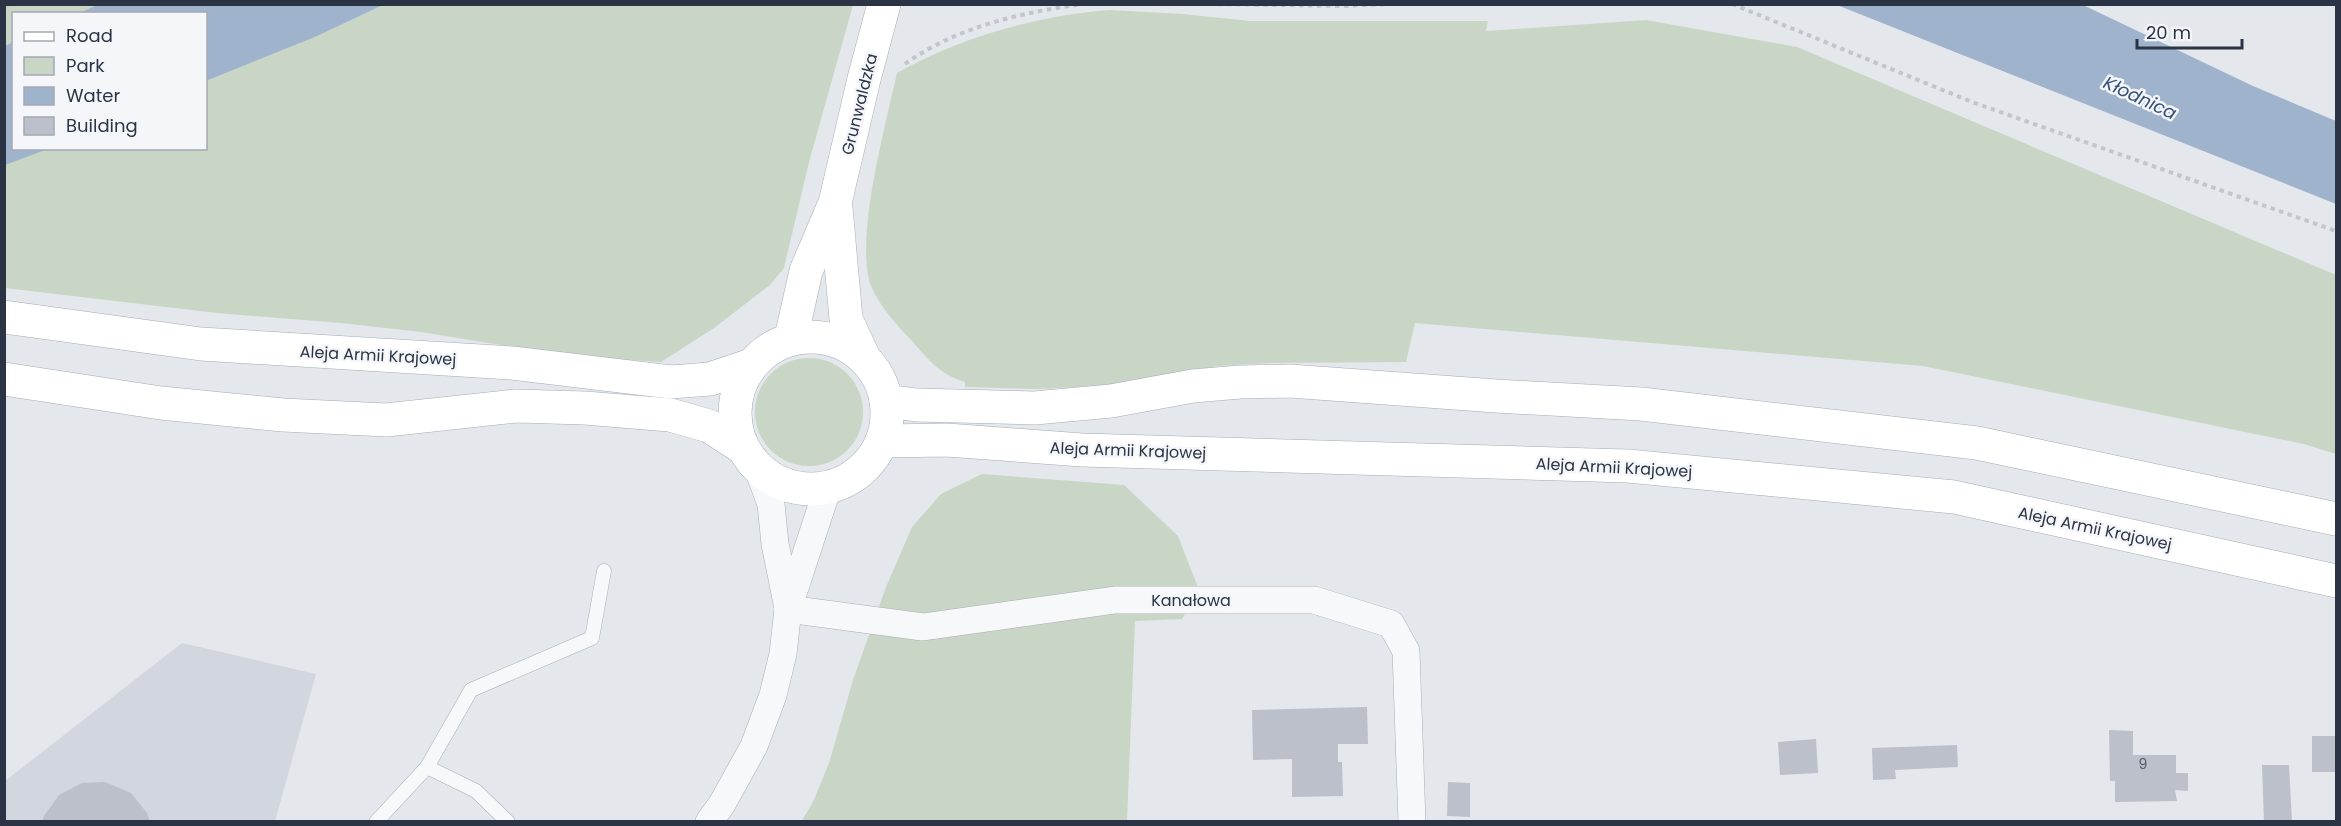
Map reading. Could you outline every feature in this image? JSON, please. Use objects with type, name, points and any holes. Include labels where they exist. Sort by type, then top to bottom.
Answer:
[{"type":"main road","name":"Grunwaldzka","points":[[791,338],[806,272],[835,203],[884,4]]},
{"type":"main road","name":"Grunwaldzka","points":[[835,203],[846,319],[862,356]]},
{"type":"main road","name":"Aleja Armii Krajowej","points":[[4,317],[201,344],[512,363],[671,382],[710,379],[749,366]]},
{"type":"main road","name":"Aleja Armii Krajowej","points":[[4,379],[161,403],[283,415],[386,420],[516,406],[585,408],[670,415],[709,426],[781,483],[804,489],[828,488],[851,478],[869,462],[882,441],[887,421],[886,401],[878,376],[862,356],[841,342],[816,336],[791,338],[768,349],[749,366],[737,388],[734,405],[735,423],[751,458]]},
{"type":"main road","points":[[886,401],[916,405],[1035,408],[1111,401],[1193,386],[1290,381],[1641,404],[1977,443],[2337,519]]},
{"type":"main road","name":"Aleja Armii Krajowej","points":[[882,441],[947,440],[1082,450],[1293,454],[1640,467],[1954,497],[2337,581]]},
{"type":"street","points":[[751,458],[771,504],[788,609]]},
{"type":"street","points":[[709,822],[722,804],[754,746],[773,695],[783,654],[788,609],[828,488]]},
{"type":"street","name":"Kanałowa","points":[[788,609],[923,627],[1115,600],[1314,600],[1391,624],[1406,651],[1412,822]]},
{"type":"lane","points":[[376,822],[427,767],[471,690],[592,638],[604,571]]},
{"type":"lane","points":[[427,767],[476,791],[508,822]]},
{"type":"path","points":[[4,7],[9,4]]},
{"type":"path","points":[[864,79],[869,81],[887,77],[942,40],[1026,15],[1084,4]]},
{"type":"path","points":[[1209,4],[1341,6],[1390,4]]},
{"type":"path","points":[[1732,4],[1971,102],[2337,231]]},
{"type":"shaded area","points":[[182,643],[316,674],[275,821],[5,822],[5,781]]},
{"type":"green space","points":[[5,5],[99,5],[82,12],[12,12],[12,42],[5,46]]},
{"type":"green space","points":[[383,5],[853,5],[809,162],[784,268],[770,285],[714,328],[661,362],[568,356],[421,332],[217,313],[5,288],[4,165],[45,150],[207,150],[207,81],[315,37]]},
{"type":"green space","points":[[1109,10],[1250,21],[1488,21],[1486,31],[1646,20],[1797,47],[2336,275],[2336,454],[2304,444],[1923,366],[1415,323],[1406,362],[1269,363],[1218,366],[1100,386],[1038,389],[965,387],[965,382],[948,375],[935,366],[889,315],[871,286],[867,266],[866,240],[869,212],[879,150],[897,73],[947,49],[1000,30],[1054,17]]},
{"type":"green space","points":[[809,358],[830,362],[847,374],[859,391],[863,412],[859,433],[847,450],[830,462],[809,466],[788,462],[771,450],[759,433],[755,412],[759,391],[771,374],[788,362]]},
{"type":"green space","points":[[982,474],[1124,485],[1178,536],[1199,590],[1182,619],[1135,621],[1127,821],[801,822],[813,802],[829,763],[853,680],[886,587],[912,527],[941,494]]},
{"type":"water","points":[[99,4],[383,4],[315,37],[207,81],[207,12],[82,12]]},
{"type":"water","name":"Kłodnica","points":[[1837,5],[2083,5],[2253,86],[2336,121],[2336,204]]},
{"type":"water","points":[[12,42],[12,150],[45,150],[5,165],[5,46]]},
{"type":"building","points":[[1367,707],[1368,744],[1338,744],[1338,762],[1342,762],[1343,796],[1292,797],[1292,759],[1253,760],[1252,710]]},
{"type":"building","points":[[2109,730],[2133,731],[2133,755],[2176,755],[2176,773],[2188,773],[2188,791],[2175,790],[2177,801],[2115,802],[2115,781],[2110,781]]},
{"type":"building","points":[[2312,736],[2336,736],[2336,772],[2312,772]]},
{"type":"building","points":[[1816,739],[1818,773],[1780,775],[1778,742]]},
{"type":"building","points":[[1957,745],[1958,767],[1895,770],[1896,779],[1873,780],[1872,748]]},
{"type":"building","points":[[2262,765],[2289,765],[2292,822],[2264,822]]},
{"type":"building","points":[[105,782],[131,793],[147,813],[150,822],[42,822],[59,795],[82,783]]},
{"type":"building","points":[[1448,782],[1470,783],[1470,817],[1447,816]]}]
